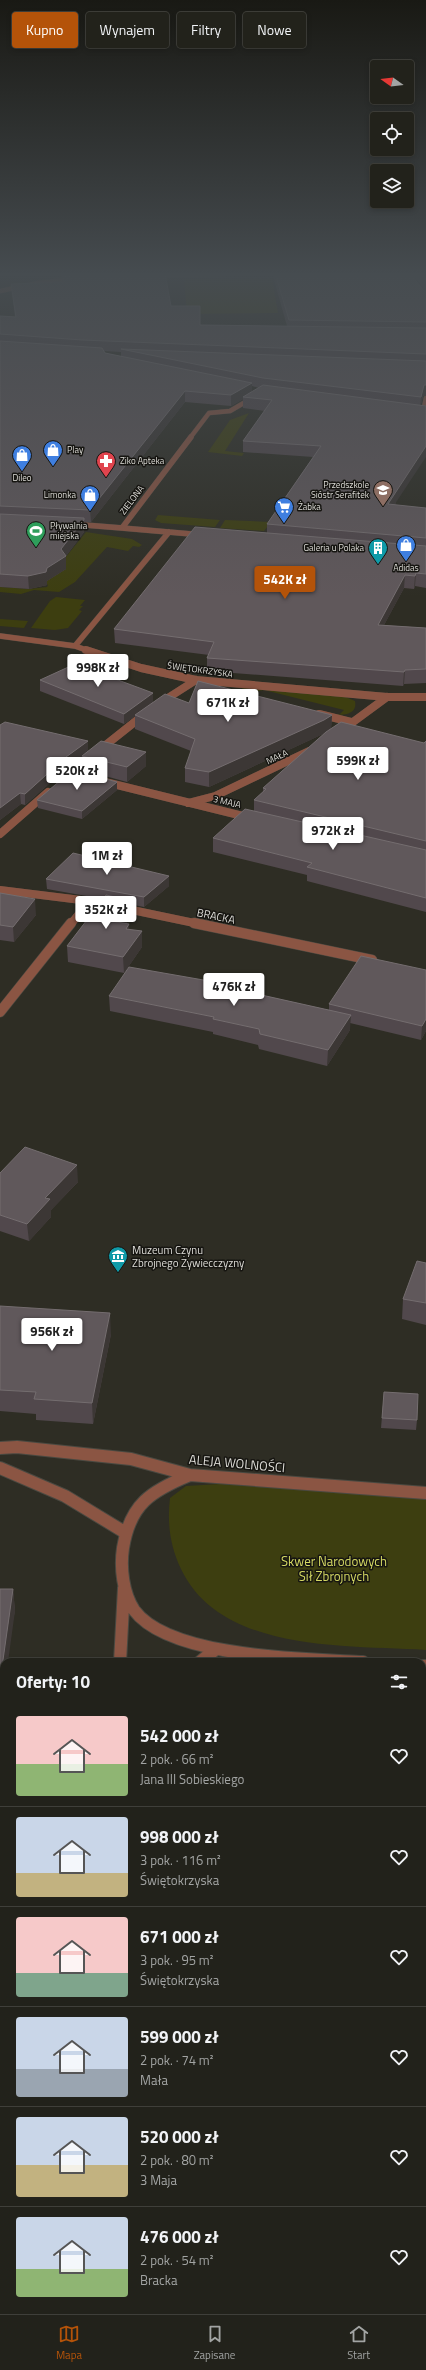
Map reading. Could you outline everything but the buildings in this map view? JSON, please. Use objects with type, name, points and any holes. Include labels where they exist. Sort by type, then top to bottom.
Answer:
[{"type":"street","name":"ZIELONA","points":[[122,528],[209,413],[230,411],[260,392],[251,390]]},
{"type":"street","points":[[415,412],[424,413],[426,398]]},
{"type":"street","points":[[67,524],[122,528]]},
{"type":"street","name":"ZIELONA","points":[[122,528],[208,535]]},
{"type":"street","points":[[75,646],[169,532]]},
{"type":"street","name":"ŚWIĘTOKRZYSKA","points":[[0,636],[75,646],[141,668],[193,682],[387,697],[426,697]]},
{"type":"street","points":[[0,834],[70,772],[154,707],[193,682],[214,690]]},
{"type":"street","points":[[332,736],[387,697]]},
{"type":"street","points":[[313,713],[351,722]]},
{"type":"street","name":"MAŁA","points":[[186,803],[215,796],[314,748]]},
{"type":"street","points":[[70,772],[83,776]]},
{"type":"street","name":"3 MAJA","points":[[95,779],[256,820]]},
{"type":"street","name":"BRACKA","points":[[0,890],[89,901],[382,963]]},
{"type":"street","points":[[0,1012],[89,901]]},
{"type":"street","name":"ALEJA WOLNOŚCI","points":[[0,1448],[17,1447],[132,1459],[190,1475],[426,1493]]},
{"type":"street","points":[[0,1468],[31,1478],[92,1510],[126,1533]]},
{"type":"street","points":[[120,1658],[124,1588],[122,1558],[126,1533],[135,1511],[145,1498],[158,1487],[190,1475]]},
{"type":"street","points":[[124,1588],[138,1616],[168,1636],[216,1649],[290,1658]]},
{"type":"street","points":[[205,1658],[216,1649]]},
{"type":"green space","points":[[249,413],[225,451],[244,453],[242,456],[208,452],[230,420]]},
{"type":"green space","points":[[158,515],[220,520],[215,527],[161,523],[155,520]]},
{"type":"green space","points":[[225,520],[271,522],[264,531],[220,528]]},
{"type":"green space","points":[[86,532],[132,539],[142,545],[139,547],[133,546],[128,551],[107,547],[75,582],[59,592],[34,590],[21,594],[0,592],[0,587],[29,589],[47,587],[48,585],[44,582],[65,568],[61,563]]},
{"type":"green space","points":[[56,597],[85,600],[80,606],[83,606],[79,610],[82,611],[68,628],[55,630],[31,628],[50,601]]},
{"type":"green space","points":[[0,619],[28,621],[24,628],[0,626]]},
{"type":"green space","points":[[244,688],[343,696],[355,701],[355,706],[354,710],[348,714],[331,715],[340,714],[344,710],[264,690],[243,693],[239,690]]},
{"type":"green space","name":"Skwer Narodowych Sił Zbrojnych","points":[[220,1484],[426,1499],[426,1650],[360,1647],[288,1639],[255,1630],[225,1616],[200,1596],[181,1569],[174,1552],[169,1525],[170,1498],[186,1486]]},
{"type":"place","name":"Play","points":[[53,467]]},
{"type":"place","name":"Dileo","points":[[22,472]]},
{"type":"place","name":"Ziko Apteka","points":[[106,478]]},
{"type":"place","name":"Przedszkole Sióstr Serafitek","points":[[383,507]]},
{"type":"place","name":"Limonka","points":[[90,512]]},
{"type":"place","name":"Żabka","points":[[284,524]]},
{"type":"place","name":"Pływalnia miejska","points":[[36,548]]},
{"type":"place","name":"Adidas","points":[[406,562]]},
{"type":"place","name":"Galeria u Polaka","points":[[378,565]]},
{"type":"place","name":"Muzeum Czynu Zbrojnego Żywiecczyzny","points":[[118,1273]]}]
